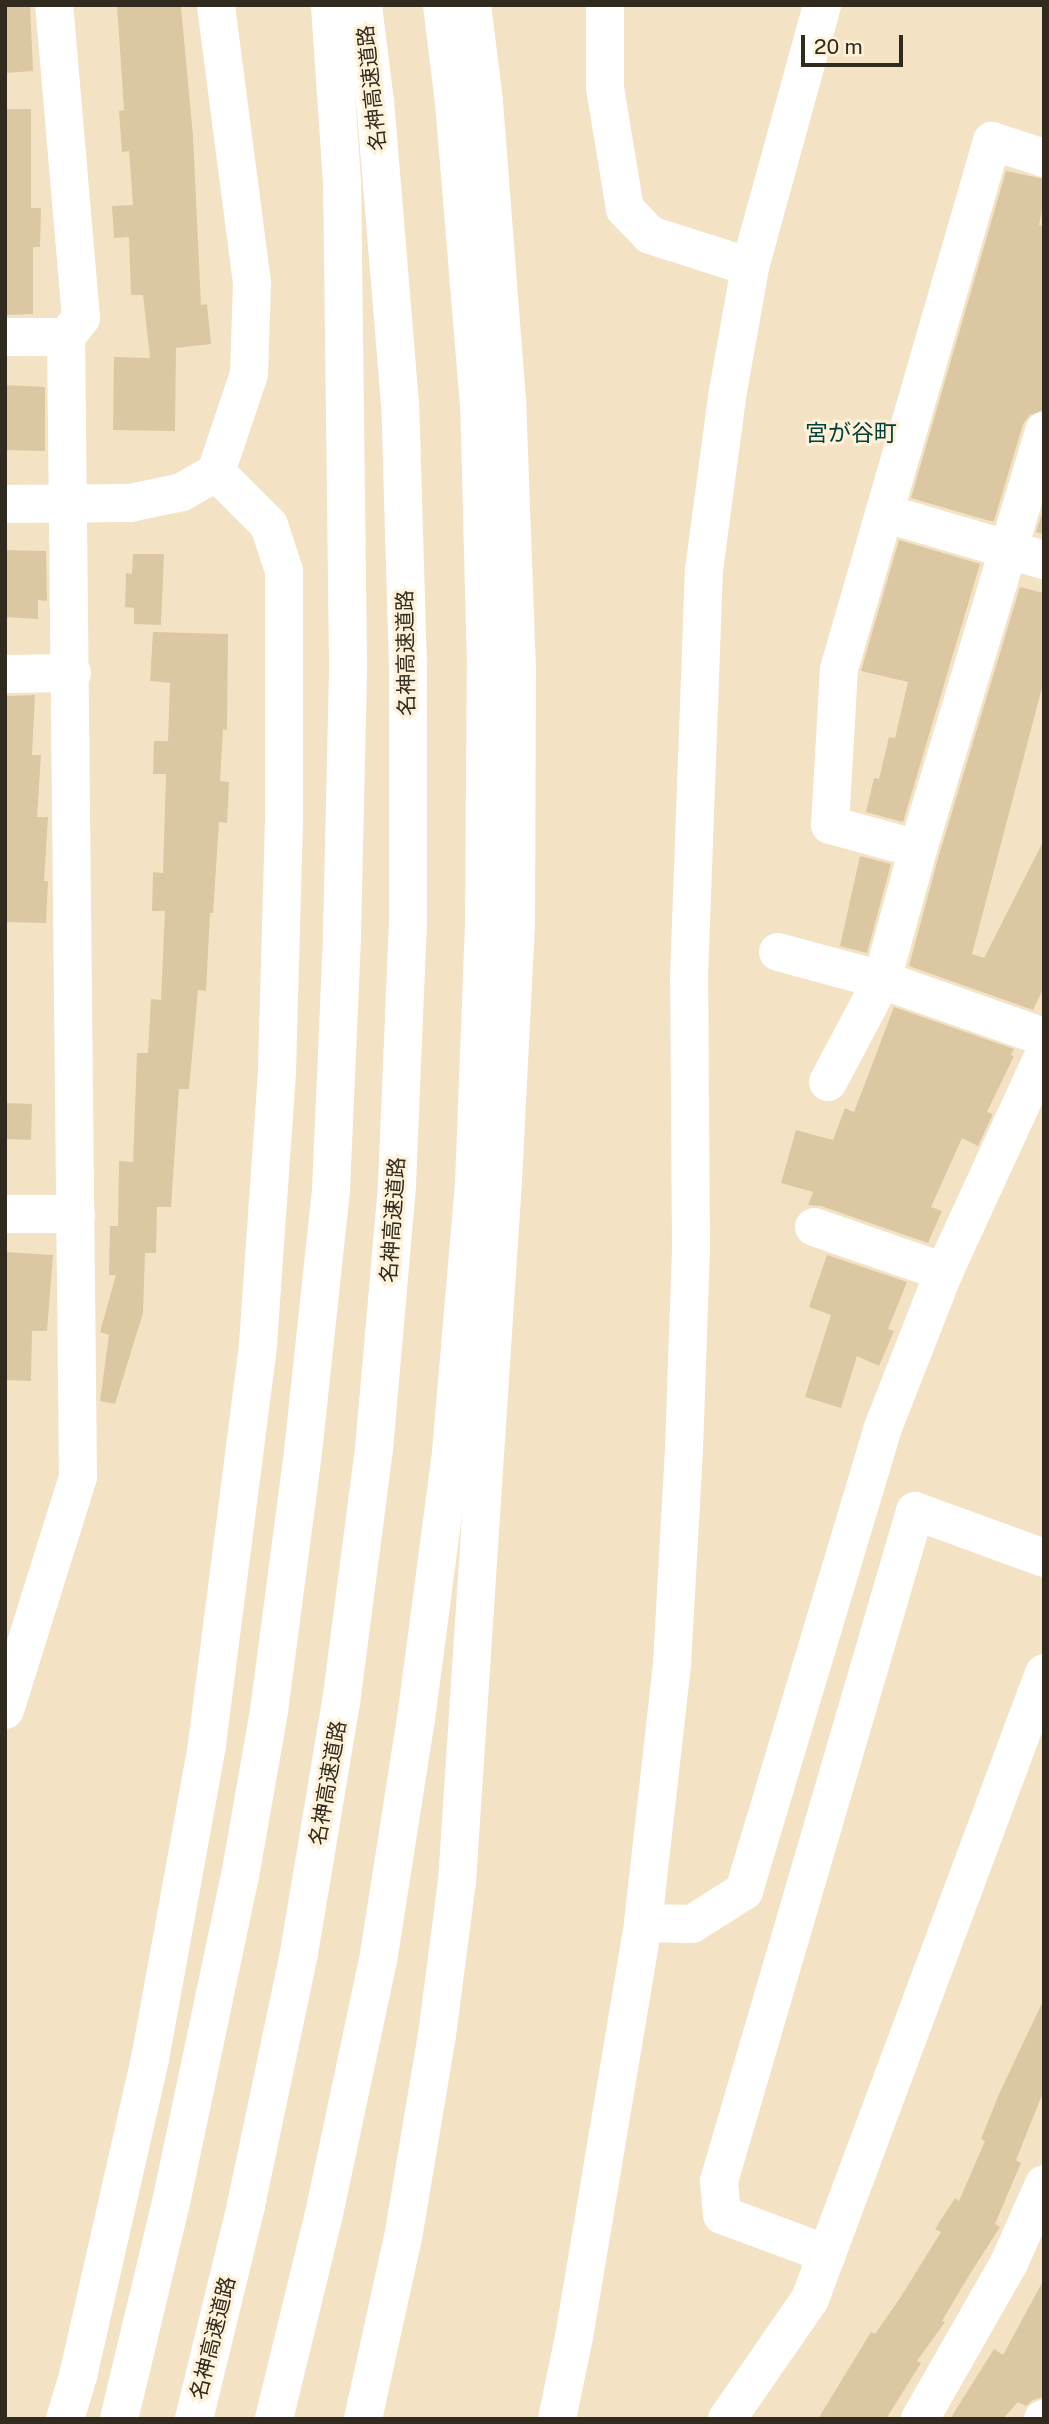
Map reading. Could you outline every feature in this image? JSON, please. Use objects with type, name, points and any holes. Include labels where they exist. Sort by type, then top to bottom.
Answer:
[{"type":"main road","points":[[5,1710],[78,1477],[71,552],[66,337],[81,317],[54,5]]},
{"type":"main road","points":[[5,504],[130,503],[182,492],[216,472],[249,374],[252,283],[216,5]]},
{"type":"main road","points":[[119,2419],[172,2198],[240,1876],[276,1657],[303,1452],[331,1190],[342,934],[348,663],[342,182],[330,5]]},
{"type":"main road","name":"名神高速道路","points":[[194,2419],[246,2205],[299,1953],[339,1716],[374,1448],[397,1184],[408,917],[407,640],[400,404],[375,102],[363,5]]},
{"type":"main road","points":[[274,2419],[324,2214],[378,1961],[416,1719],[451,1452],[474,1184],[484,926],[485,625],[479,406],[454,103],[442,5]]},
{"type":"main road","points":[[363,2419],[404,2232],[437,2035],[457,1882],[503,1180],[516,927],[517,671],[507,401],[484,101],[472,5]]},
{"type":"main road","points":[[605,5],[605,88],[625,209],[650,235],[750,267]]},
{"type":"main road","points":[[557,2419],[574,2337],[643,1923],[672,1664],[684,1449],[691,1248],[688,976],[704,570],[728,391],[750,267],[822,5]]},
{"type":"main road","points":[[918,849],[830,825],[839,670],[992,141],[1044,158]]},
{"type":"main road","points":[[5,337],[66,337]]},
{"type":"main road","points":[[828,1082],[882,980],[918,849],[1026,554],[1044,431]]},
{"type":"main road","points":[[65,2419],[78,2376],[150,2059],[207,1744],[258,1345],[277,1070],[284,818],[284,571],[270,525],[216,472]]},
{"type":"main road","points":[[884,513],[1026,554]]},
{"type":"main road","points":[[5,674],[72,673]]},
{"type":"main road","points":[[778,952],[882,980],[1044,1037]]},
{"type":"main road","points":[[643,1923],[692,1924],[744,1891],[882,1430],[944,1272],[1044,1055]]},
{"type":"main road","points":[[5,1214],[76,1214]]},
{"type":"main road","points":[[814,1227],[944,1272]]},
{"type":"main road","points":[[827,2254],[722,2215],[719,2181],[915,1511],[1044,1558]]},
{"type":"main road","points":[[727,2419],[810,2298],[1044,1673]]},
{"type":"main road","points":[[919,2419],[1027,2265],[1044,2183]]},
{"type":"building","points":[[5,5],[30,5],[33,71],[5,73]]},
{"type":"building","points":[[117,5],[181,7],[193,136],[201,305],[207,304],[211,344],[176,348],[175,431],[113,430],[114,357],[150,358],[143,295],[131,295],[129,237],[114,238],[112,206],[133,205],[129,151],[122,152],[119,111],[124,110]]},
{"type":"building","points":[[5,109],[31,109],[31,208],[41,208],[40,247],[33,247],[33,314],[5,315]]},
{"type":"building","points":[[1006,171],[1044,179],[1044,201],[1039,225],[1044,226],[1044,410],[1030,415],[1023,424],[994,521],[990,521],[911,498]]},
{"type":"building","points":[[5,385],[45,387],[45,451],[5,450]]},
{"type":"building","points":[[1044,508],[1044,534],[1036,532]]},
{"type":"building","points":[[899,540],[980,564],[903,822],[866,812],[874,778],[879,779],[889,737],[895,738],[908,682],[861,671]]},
{"type":"building","points":[[5,550],[46,551],[47,601],[38,600],[38,619],[5,617]]},
{"type":"building","points":[[133,554],[164,554],[161,625],[134,624],[134,608],[125,607],[126,573],[132,574]]},
{"type":"building","points":[[1020,587],[1044,593],[1044,680],[972,954],[984,958],[1044,840],[1044,987],[1033,1010],[909,966],[939,855]]},
{"type":"building","points":[[153,632],[228,634],[227,730],[223,729],[220,781],[229,782],[227,823],[219,822],[206,991],[198,990],[189,1089],[179,1089],[171,1207],[157,1207],[156,1253],[145,1253],[143,1313],[115,1404],[100,1401],[109,1335],[100,1332],[116,1275],[109,1275],[110,1226],[118,1226],[119,1161],[133,1162],[137,1053],[148,1053],[151,999],[161,1000],[165,911],[152,911],[153,872],[163,873],[166,774],[153,774],[154,741],[168,741],[170,683],[150,681]]},
{"type":"building","points":[[35,695],[32,755],[41,755],[37,817],[48,817],[44,881],[48,881],[46,923],[5,922],[5,696]]},
{"type":"building","points":[[860,856],[891,864],[867,953],[840,946]]},
{"type":"building","points":[[894,1007],[1014,1049],[1011,1055],[1014,1056],[987,1112],[993,1114],[978,1146],[962,1138],[931,1207],[942,1211],[928,1243],[821,1206],[808,1205],[813,1192],[781,1183],[796,1130],[833,1140],[845,1108],[854,1112]]},
{"type":"building","points":[[5,1103],[32,1104],[31,1140],[5,1139]]},
{"type":"building","points":[[5,1252],[53,1255],[47,1331],[32,1331],[31,1381],[5,1380]]},
{"type":"building","points":[[827,1255],[907,1282],[888,1329],[894,1331],[879,1366],[857,1356],[841,1408],[805,1397],[831,1315],[809,1307]]},
{"type":"building","points":[[1044,1999],[1044,2090],[1016,2160],[1021,2163],[995,2224],[1000,2227],[942,2321],[945,2322],[917,2361],[921,2363],[886,2419],[818,2419],[871,2332],[875,2334],[941,2232],[935,2229],[955,2198],[959,2201],[985,2141],[981,2139],[999,2094]]},
{"type":"building","points":[[1044,2279],[1044,2397],[1033,2400],[1026,2406],[1018,2402],[1003,2419],[950,2419],[994,2349],[1003,2355]]},
{"type":"district","name":"宮が谷町","points":[[851,433]]}]
